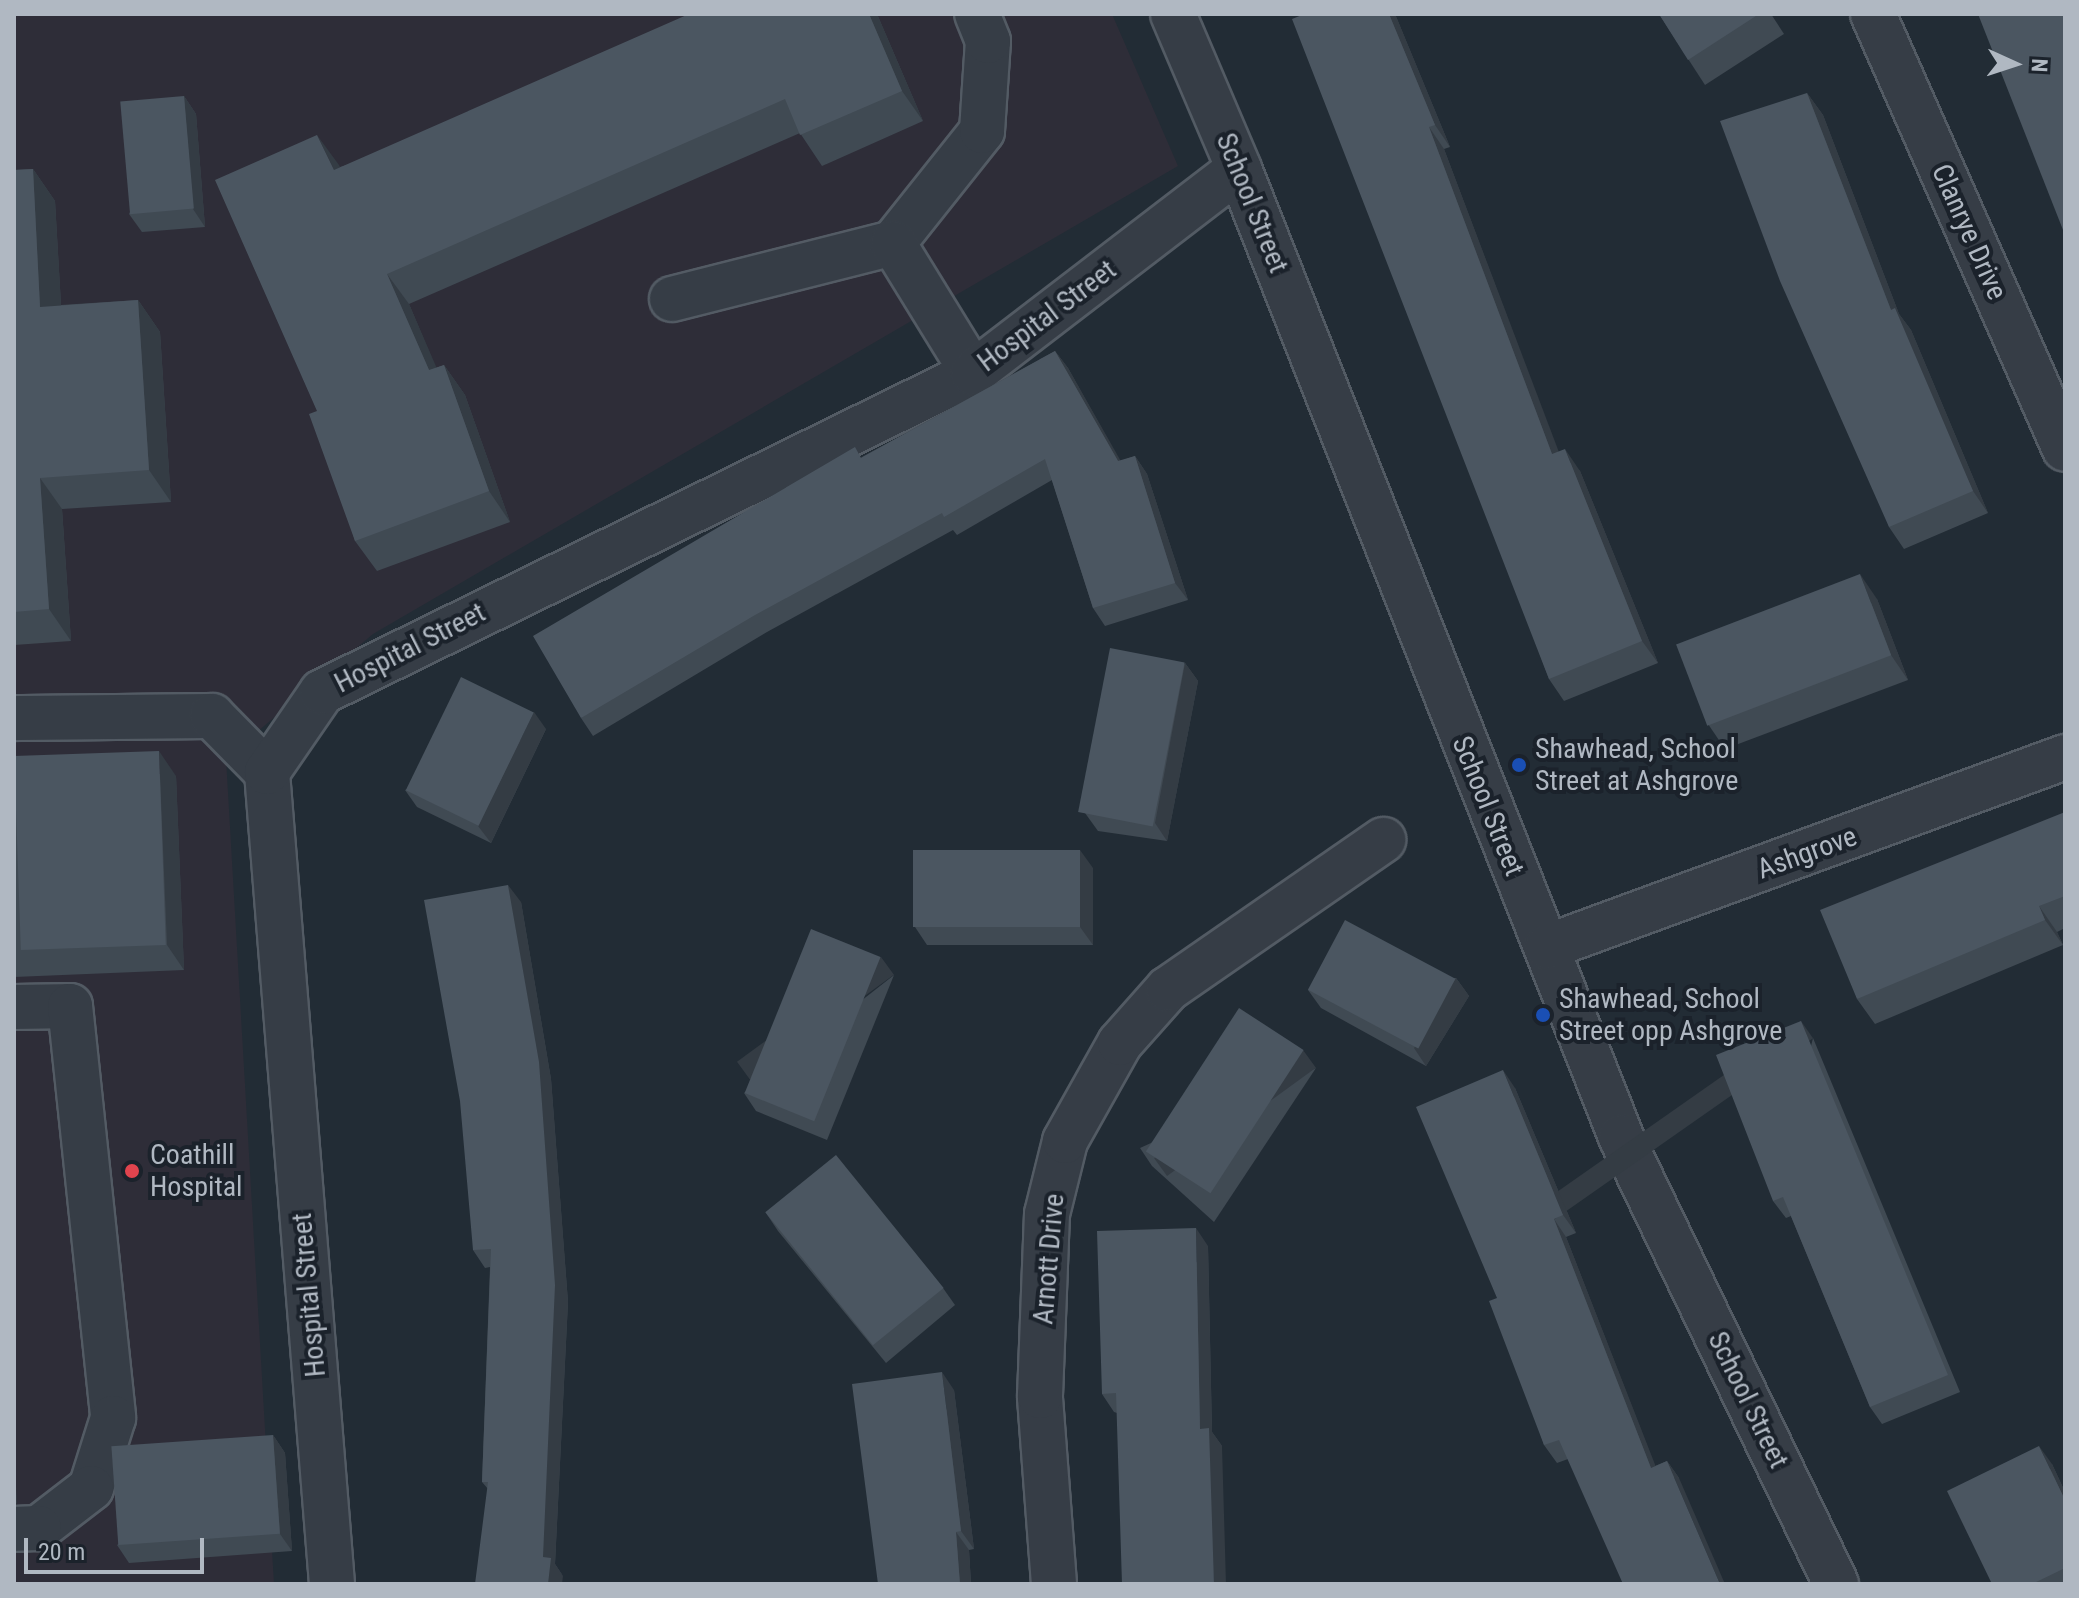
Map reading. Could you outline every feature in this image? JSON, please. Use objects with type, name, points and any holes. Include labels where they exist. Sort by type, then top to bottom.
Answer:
[{"type":"street","points":[[672,299],[893,243],[982,131],[988,41],[977,14]]},
{"type":"street","name":"School Street","points":[[1173,14],[1239,169],[1505,854],[1547,947],[1621,1137],[1836,1584]]},
{"type":"street","name":"Clanrye Drive","points":[[1873,14],[2065,449]]},
{"type":"street","name":"Hospital Street","points":[[332,1584],[267,772],[322,692],[973,373],[1239,169]]},
{"type":"street","points":[[893,243],[973,373]]},
{"type":"street","points":[[14,718],[212,716],[267,772]]},
{"type":"street","name":"Ashgrove","points":[[1547,947],[2065,757]]},
{"type":"street","name":"Arnott Drive","points":[[1054,1584],[1040,1396],[1047,1214],[1065,1141],[1120,1043],[1168,989],[1383,840]]},
{"type":"street","points":[[14,1007],[70,1006],[113,1418],[91,1488],[39,1528],[14,1529]]},
{"type":"shaded area","name":"Coathill Hospital","points":[[14,14],[1112,14],[1178,166],[373,634],[226,758],[274,1584],[14,1584]]},
{"type":"building","points":[[689,14],[869,14],[902,91],[800,135],[785,99],[387,274],[429,370],[444,365],[489,491],[355,541],[309,414],[317,411],[215,180],[317,135],[334,170]]},
{"type":"building","points":[[1301,14],[1389,14],[1435,125],[1429,127],[1552,454],[1565,449],[1642,641],[1549,679],[1292,19]]},
{"type":"building","points":[[1659,14],[1759,14],[1688,60]]},
{"type":"building","points":[[1978,14],[2065,14],[2065,235]]},
{"type":"building","points":[[1807,93],[1891,310],[1895,308],[1973,491],[1889,527],[1780,281],[1720,121]]},
{"type":"building","points":[[184,96],[194,209],[130,214],[120,102]]},
{"type":"building","points":[[33,169],[40,307],[138,300],[149,470],[40,478],[49,609],[14,612],[14,170]]},
{"type":"building","points":[[1055,351],[1118,461],[1135,456],[1175,583],[1093,608],[1045,459],[944,517],[942,513],[755,615],[581,718],[533,636],[855,447],[861,458]]},
{"type":"building","points":[[1860,574],[1891,655],[1707,726],[1676,645]]},
{"type":"building","points":[[1110,648],[1185,663],[1153,826],[1078,812]]},
{"type":"building","points":[[461,677],[534,713],[479,826],[406,790]]},
{"type":"building","points":[[159,751],[166,945],[21,950],[14,756]]},
{"type":"building","points":[[2065,812],[2065,896],[2039,906],[2045,920],[1857,999],[1820,910]]},
{"type":"building","points":[[913,850],[1080,850],[1080,927],[913,927]]},
{"type":"building","points":[[508,885],[539,1062],[555,1285],[543,1557],[551,1558],[548,1584],[475,1584],[488,1482],[482,1482],[491,1249],[473,1250],[460,1101],[424,900]]},
{"type":"building","points":[[1345,920],[1455,979],[1418,1048],[1308,990]]},
{"type":"building","points":[[811,929],[881,957],[814,1121],[745,1093]]},
{"type":"building","points":[[1239,1008],[1304,1050],[1210,1193],[1146,1151]]},
{"type":"building","points":[[1801,1021],[1948,1375],[1870,1407],[1783,1197],[1773,1201],[1716,1055]]},
{"type":"building","points":[[1503,1070],[1563,1215],[1554,1219],[1651,1468],[1667,1461],[1720,1584],[1623,1584],[1559,1440],[1544,1445],[1489,1301],[1497,1298],[1416,1107]]},
{"type":"building","points":[[836,1155],[944,1288],[873,1345],[765,1212]]},
{"type":"building","points":[[1196,1228],[1200,1429],[1209,1428],[1214,1584],[1122,1584],[1116,1393],[1102,1394],[1097,1231]]},
{"type":"building","points":[[942,1372],[961,1531],[956,1532],[960,1584],[878,1584],[852,1384]]},
{"type":"building","points":[[273,1435],[280,1534],[118,1545],[111,1446]]},
{"type":"building","points":[[2039,1446],[2065,1500],[2065,1568],[2032,1584],[1992,1584],[1947,1491]]},
{"type":"place","name":"Shawhead, School Street at Ashgrove","points":[[1519,765]]},
{"type":"place","name":"Shawhead, School Street opp Ashgrove","points":[[1543,1015]]},
{"type":"place","name":"Coathill Hospital","points":[[132,1171]]}]
